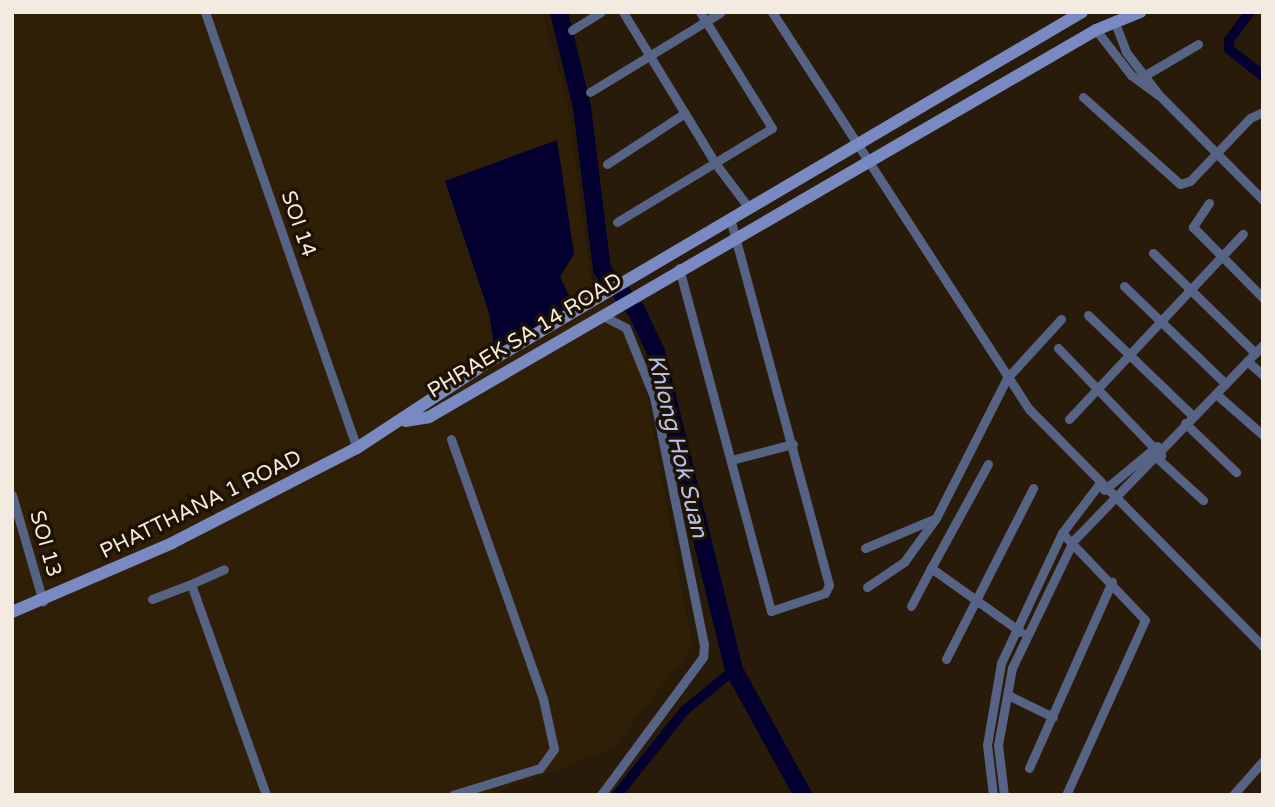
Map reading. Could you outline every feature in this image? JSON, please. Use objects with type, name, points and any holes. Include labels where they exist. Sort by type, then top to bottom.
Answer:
[{"type":"main road","name":"PHRAEK SA 14 ROAD","points":[[602,307],[639,273],[1082,12]]},
{"type":"main road","name":"PHRAEK SA 14 ROAD","points":[[402,422],[485,364],[643,289],[1096,30],[1112,18],[1140,12]]},
{"type":"main road","points":[[1065,22],[1076,41]]},
{"type":"main road","name":"PHATTHANA 1 ROAD","points":[[12,612],[43,602],[357,448],[402,422]]},
{"type":"street","name":"SOI 14","points":[[205,12],[357,448]]},
{"type":"street","points":[[572,30],[601,12]]},
{"type":"street","points":[[623,12],[715,163],[749,208]]},
{"type":"street","points":[[590,92],[650,56],[703,17],[720,12]]},
{"type":"street","points":[[772,12],[1007,378],[1114,500],[1263,646]]},
{"type":"street","points":[[617,222],[772,128],[703,17]]},
{"type":"street","points":[[1112,18],[1126,52],[1146,74],[1159,95]]},
{"type":"street","points":[[1096,30],[1138,81],[1159,95],[1263,200]]},
{"type":"street","points":[[1138,81],[1198,44]]},
{"type":"street","points":[[1083,97],[1180,184],[1190,181],[1216,152],[1263,112]]},
{"type":"street","points":[[607,164],[685,113]]},
{"type":"street","points":[[1209,203],[1193,227],[1263,298]]},
{"type":"street","points":[[679,268],[773,612],[830,590],[738,235],[730,219]]},
{"type":"street","points":[[1069,419],[1243,234]]},
{"type":"street","points":[[993,795],[987,745],[997,675],[1073,541],[1160,457],[1168,442],[1185,423],[1259,349],[1153,253]]},
{"type":"street","points":[[1124,286],[1226,384]]},
{"type":"street","points":[[601,795],[703,657],[704,644],[669,458],[643,362],[626,328],[602,307]]},
{"type":"street","points":[[1088,315],[1193,416]]},
{"type":"street","points":[[867,587],[904,562],[936,518],[1007,378],[1061,319]]},
{"type":"street","points":[[1058,348],[1203,500]]},
{"type":"street","points":[[1247,361],[1263,375]]},
{"type":"street","points":[[1216,394],[1263,435]]},
{"type":"street","points":[[1185,423],[1236,472]]},
{"type":"street","points":[[451,439],[543,699],[554,749],[540,768],[453,795]]},
{"type":"street","points":[[1004,795],[998,745],[1021,632],[1062,533],[1102,487],[1152,449],[1168,442]]},
{"type":"street","points":[[731,460],[793,444]]},
{"type":"street","points":[[911,606],[988,464]]},
{"type":"street","points":[[946,659],[1034,488]]},
{"type":"street","name":"SOI 13","points":[[12,495],[43,602]]},
{"type":"street","points":[[865,548],[936,518]]},
{"type":"street","points":[[1062,533],[1073,541],[1141,613],[1145,625],[1066,795]]},
{"type":"street","points":[[931,568],[1021,632]]},
{"type":"street","points":[[152,599],[224,569]]},
{"type":"street","points":[[1029,768],[1112,582]]},
{"type":"street","points":[[191,584],[266,795]]},
{"type":"street","points":[[1008,695],[1053,717]]},
{"type":"street","points":[[1233,795],[1263,761]]},
{"type":"shaded area","points":[[12,12],[541,12],[566,94],[591,280],[627,331],[643,374],[692,647],[613,748],[491,795],[12,795]]},
{"type":"shaded area","points":[[557,140],[574,254],[560,277],[574,305],[474,362],[494,346],[489,313],[445,181]]},
{"type":"waterway","name":"Khlong Hok Suan","points":[[559,12],[582,107],[602,270],[636,310],[656,352],[734,670],[803,795]]},
{"type":"waterway","points":[[1250,12],[1229,40],[1229,49],[1263,76]]},
{"type":"waterway","points":[[617,795],[684,711],[734,670]]}]
